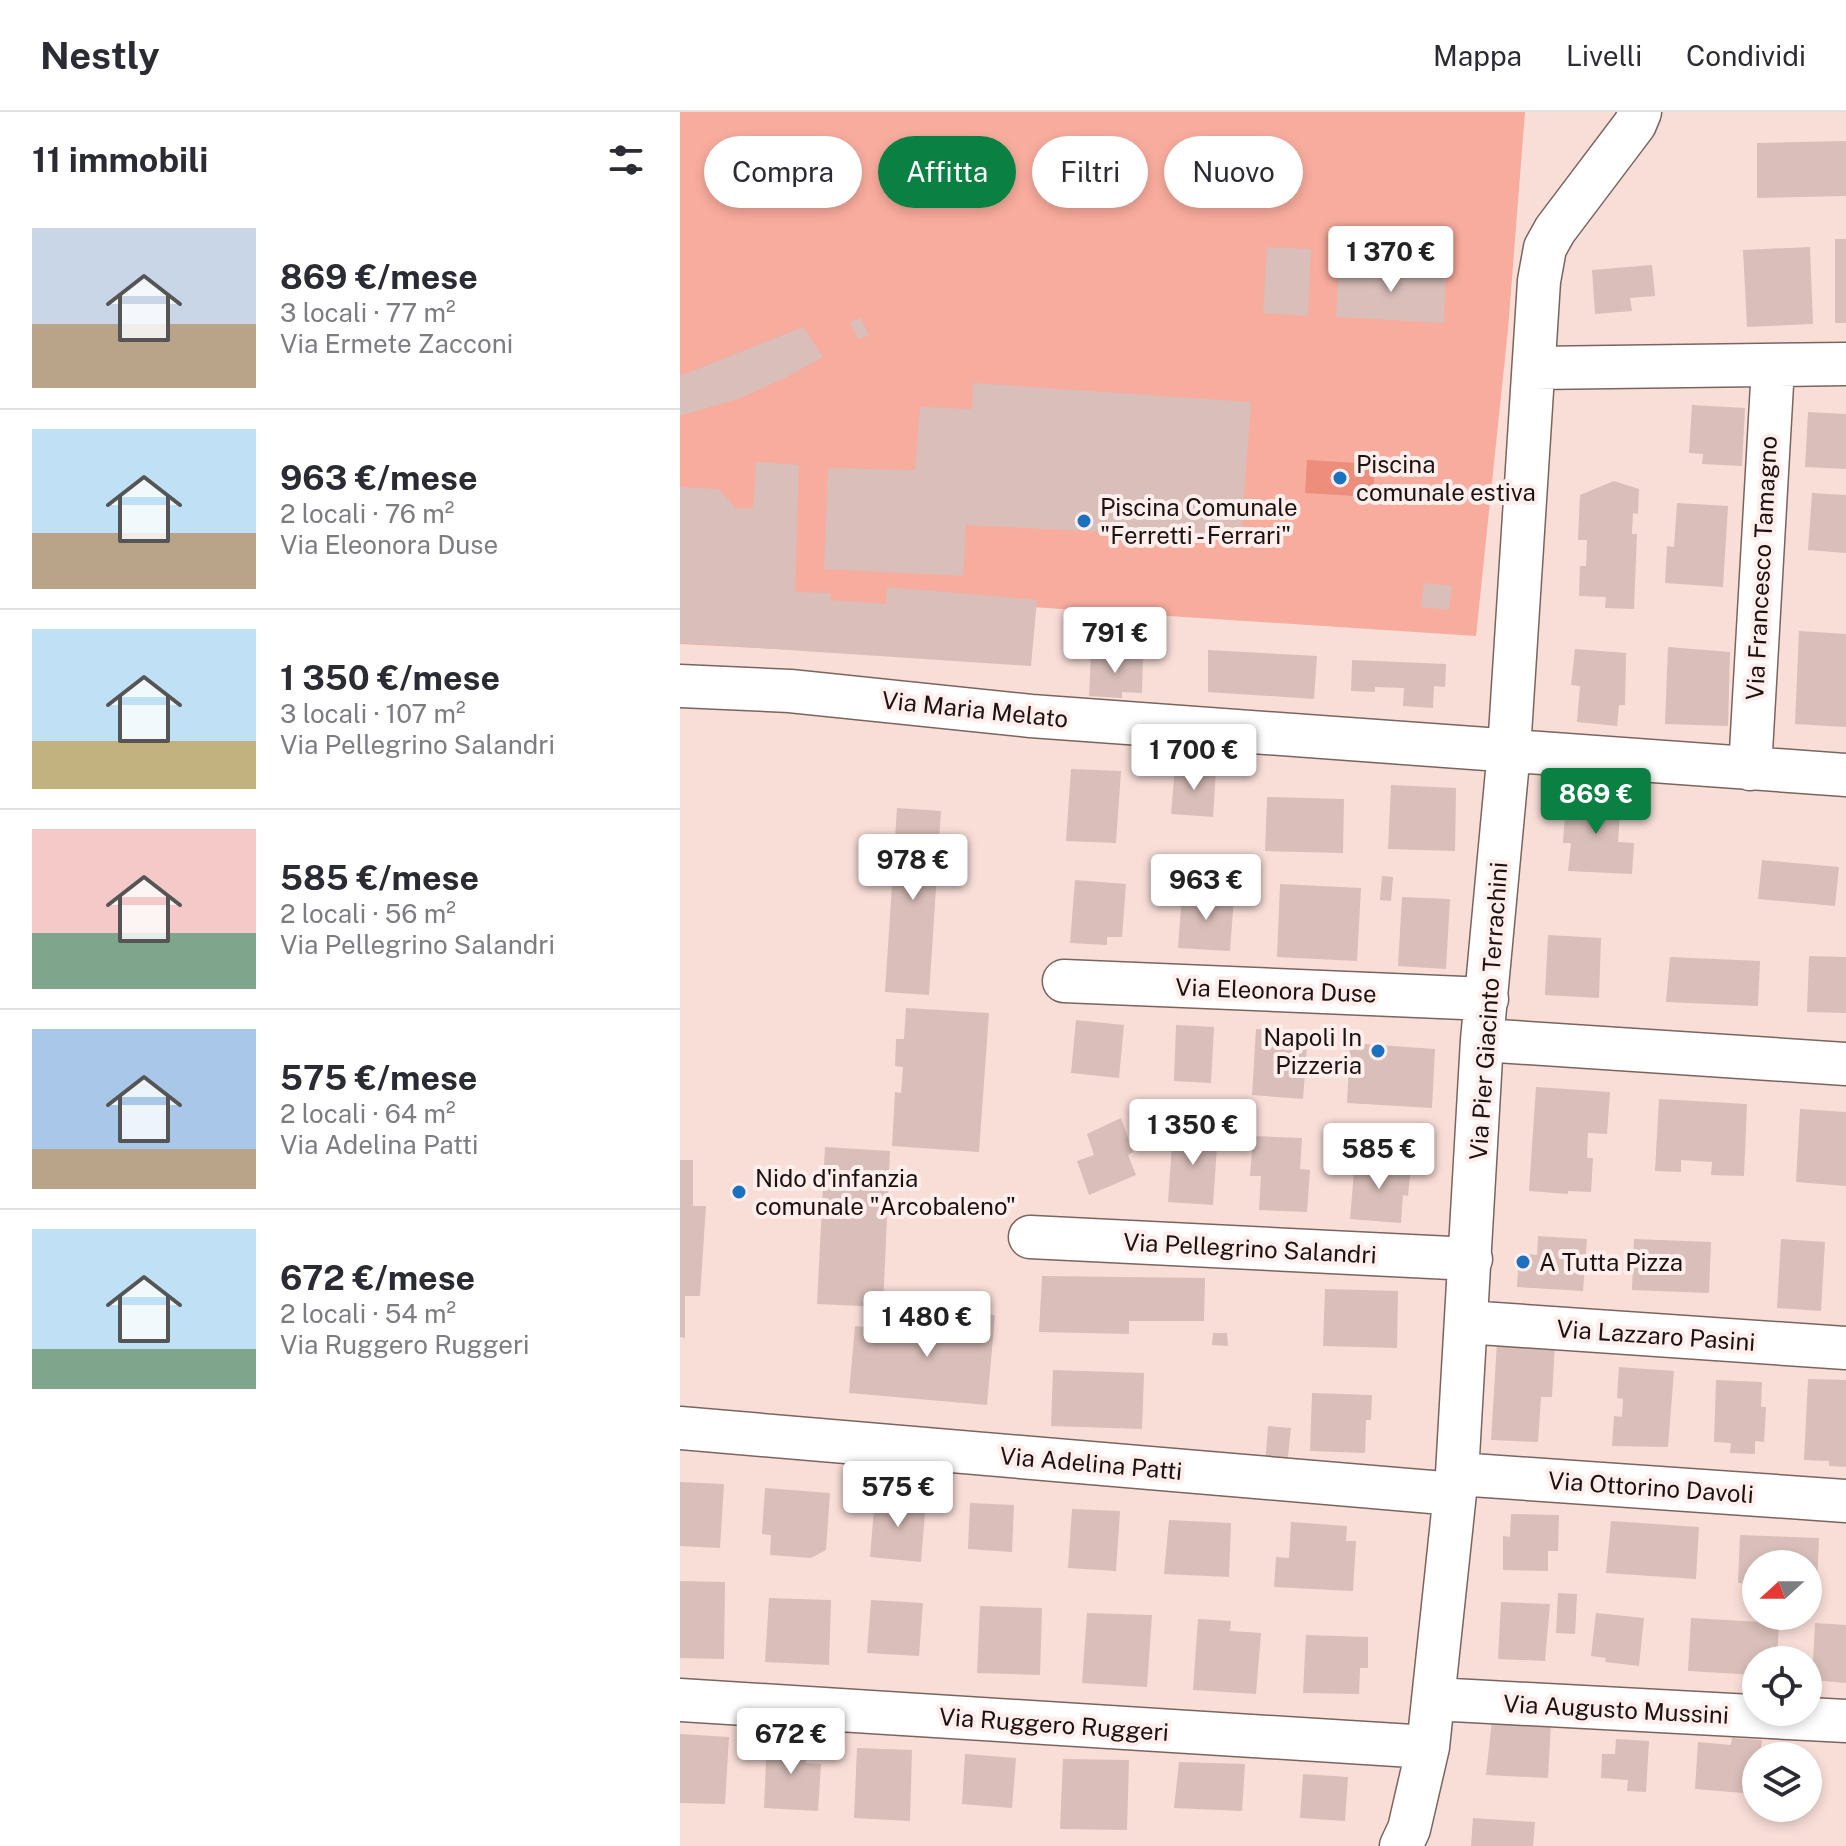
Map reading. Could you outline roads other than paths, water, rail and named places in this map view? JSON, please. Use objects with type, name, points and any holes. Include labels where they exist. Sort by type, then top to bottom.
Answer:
[{"type":"street","name":"Via Pier Giacinto Terrachini","points":[[1401,1846],[1409,1829],[1428,1747],[1456,1484],[1482,1040],[1509,750],[1539,281],[1545,248],[1555,230],[1618,130],[1635,124],[1640,112]]},
{"type":"street","points":[[1535,368],[1846,364]]},
{"type":"street","name":"Via Francesco Tamagno","points":[[1750,769],[1773,367]]},
{"type":"street","name":"Via Maria Melato","points":[[680,686],[790,691],[1031,716],[1846,775]]},
{"type":"street","name":"Via Eleonora Duse","points":[[1064,981],[1487,999]]},
{"type":"street","points":[[1482,1040],[1846,1064]]},
{"type":"street","name":"Via Pellegrino Salandri","points":[[1030,1237],[1471,1259]]},
{"type":"street","name":"Via Lazzaro Pasini","points":[[1466,1322],[1846,1348]]},
{"type":"street","name":"Via Adelina Patti","points":[[680,1428],[1456,1484]]},
{"type":"street","name":"Via Ottorino Davoli","points":[[1456,1484],[1846,1501]]},
{"type":"street","name":"Via Augusto Mussini","points":[[1434,1699],[1846,1721]]},
{"type":"street","name":"Via Ruggero Ruggeri","points":[[680,1700],[1428,1747]]},
{"type":"place","name":"Piscina comunale estiva","points":[[1340,478]]},
{"type":"place","name":"Piscina Comunale \"Ferretti - Ferrari\"","points":[[1084,521]]},
{"type":"place","name":"Napoli In Pizzeria","points":[[1378,1051]]},
{"type":"place","name":"Nido d'infanzia comunale \"Arcobaleno\"","points":[[739,1192]]},
{"type":"place","name":"A Tutta Pizza","points":[[1523,1262]]}]
